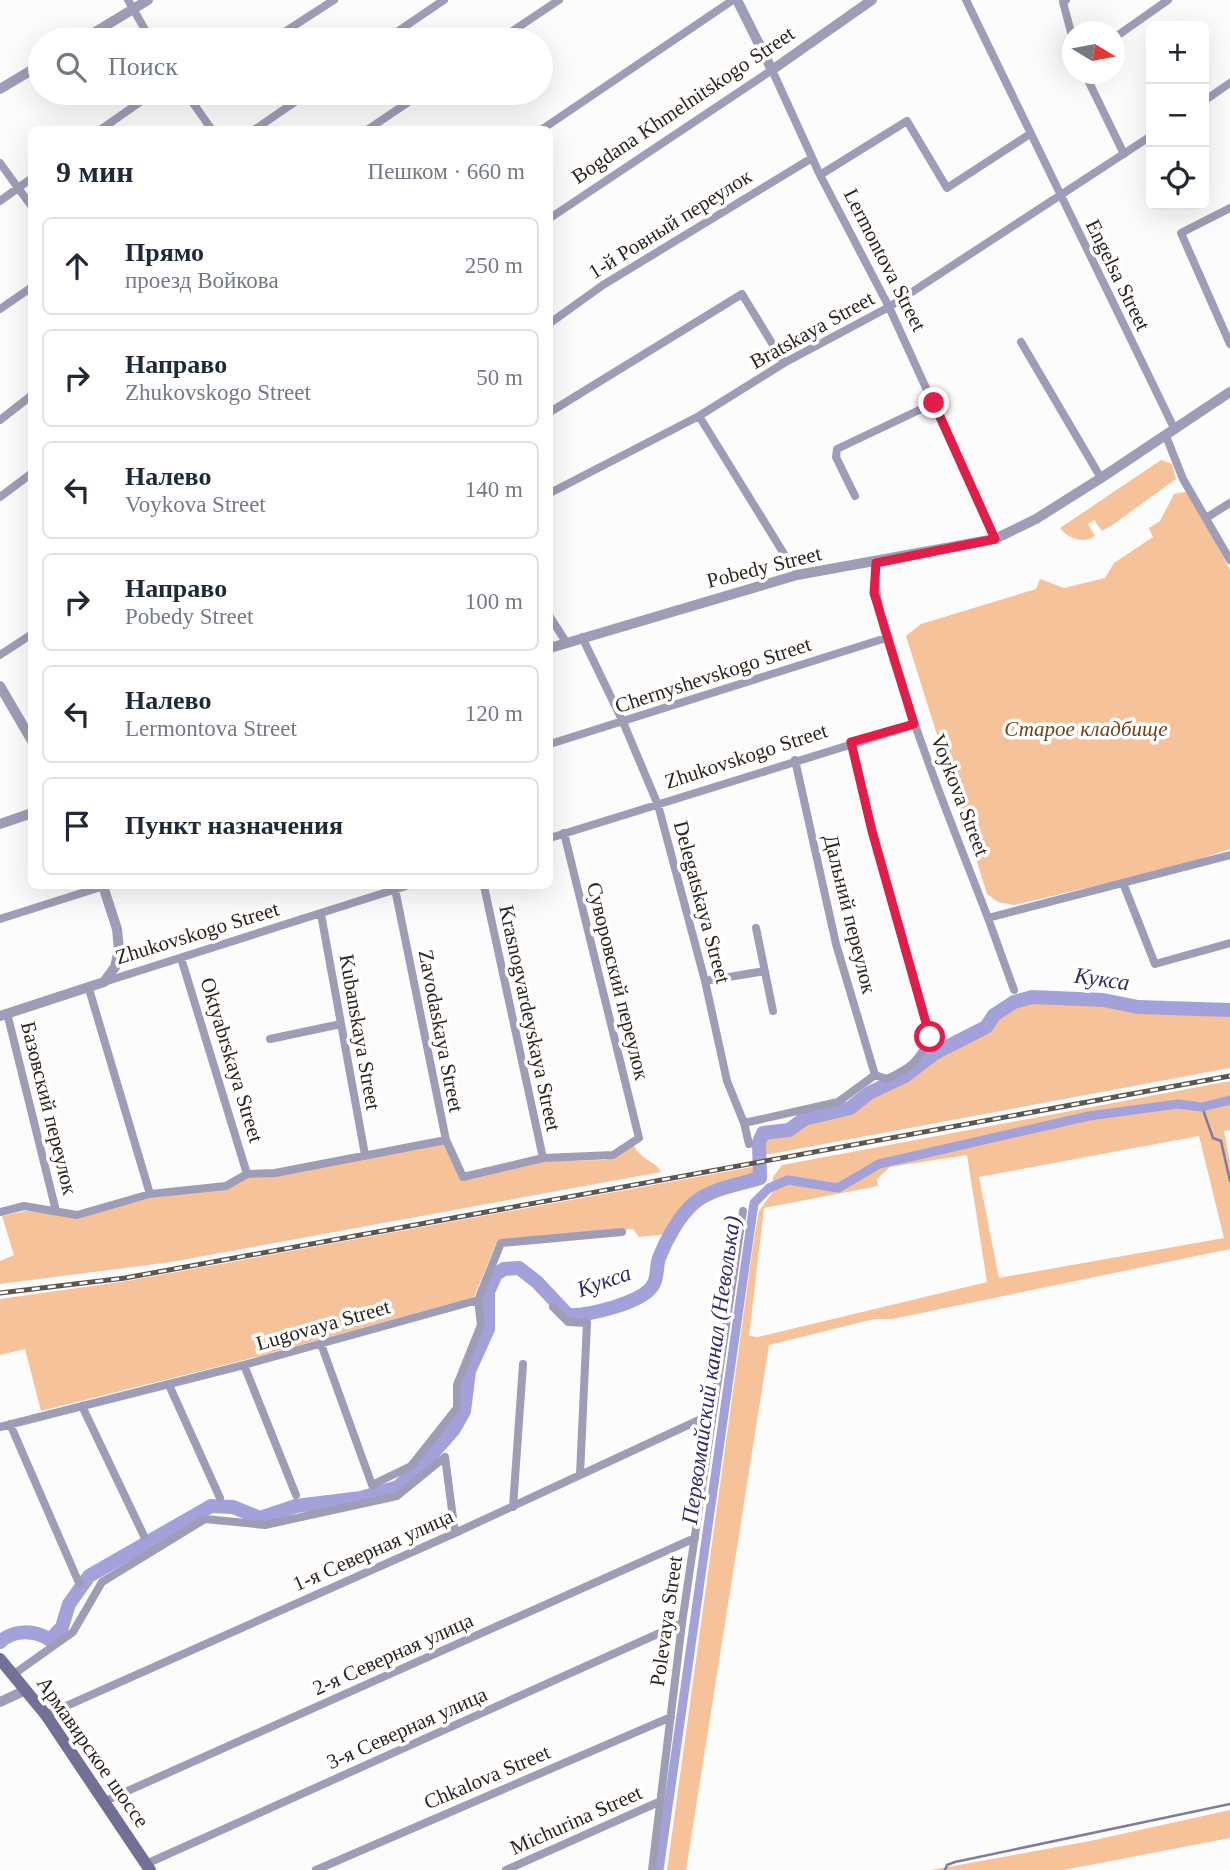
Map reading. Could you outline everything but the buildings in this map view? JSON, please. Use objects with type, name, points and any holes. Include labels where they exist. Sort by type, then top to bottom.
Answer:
[{"type":"main road","name":"Армавирское шоссе","points":[[0,1659],[46,1715],[148,1867]]},
{"type":"street","points":[[98,28],[130,5],[148,0]]},
{"type":"street","points":[[293,28],[334,0]]},
{"type":"street","points":[[403,28],[444,0]]},
{"type":"street","points":[[517,28],[559,0]]},
{"type":"street","points":[[547,126],[735,0]]},
{"type":"street","name":"Lermontova Street","points":[[735,0],[772,70],[820,176],[889,307],[995,539]]},
{"type":"street","name":"Bogdana Khmelnitskogo Street","points":[[553,216],[872,0]]},
{"type":"street","name":"Engelsa Street","points":[[966,0],[1170,433],[1183,479],[1230,560]]},
{"type":"street","points":[[1066,0],[1063,2],[1069,21]]},
{"type":"street","points":[[1125,31],[1168,0]]},
{"type":"street","points":[[130,5],[144,28]]},
{"type":"street","points":[[0,89],[28,72]]},
{"type":"street","points":[[1209,98],[1230,83]]},
{"type":"street","points":[[1090,84],[1124,154]]},
{"type":"street","points":[[106,126],[136,105]]},
{"type":"street","points":[[194,105],[209,126]]},
{"type":"street","points":[[260,126],[290,105]]},
{"type":"street","points":[[373,126],[404,105]]},
{"type":"street","points":[[820,176],[907,121],[947,188],[1030,134]]},
{"type":"street","name":"Bratskaya Street","points":[[553,491],[699,416],[784,363],[889,307],[1146,139]]},
{"type":"street","name":"1-й Ровный переулок","points":[[553,321],[603,285],[812,158]]},
{"type":"street","points":[[0,163],[28,201]]},
{"type":"street","points":[[0,201],[28,181]]},
{"type":"street","points":[[1230,208],[1181,233],[1230,344]]},
{"type":"street","points":[[0,309],[28,290]]},
{"type":"street","points":[[553,410],[742,293],[784,363]]},
{"type":"street","points":[[1021,342],[1101,478]]},
{"type":"street","name":"Pobedy Street","points":[[553,647],[797,575],[876,563],[995,539],[1035,519],[1101,478],[1230,392]]},
{"type":"street","points":[[0,420],[28,398]]},
{"type":"street","points":[[855,496],[836,457],[837,449],[934,403]]},
{"type":"street","points":[[699,416],[797,575]]},
{"type":"street","points":[[0,497],[28,476]]},
{"type":"street","points":[[1206,518],[1230,503]]},
{"type":"street","name":"Voykova Street","points":[[876,563],[874,593],[886,638],[914,724],[1014,990]]},
{"type":"street","points":[[553,622],[566,642]]},
{"type":"street","points":[[0,655],[28,637]]},
{"type":"street","name":"Delegatskaya Street","points":[[582,638],[623,722],[658,805],[705,981],[727,1081],[744,1123],[749,1144]]},
{"type":"street","name":"Chernyshevskogo Street","points":[[553,743],[886,638]]},
{"type":"street","points":[[0,687],[28,731]]},
{"type":"street","name":"Zhukovskogo Street","points":[[553,837],[914,724]]},
{"type":"street","points":[[744,1123],[838,1102],[875,1075],[887,1079],[902,1072],[920,1059],[930,1037],[872,831],[851,742]]},
{"type":"street","name":"Дальний переулок","points":[[794,760],[836,944],[875,1075]]},
{"type":"street","points":[[0,824],[28,814]]},
{"type":"street","name":"Суворовский переулок","points":[[543,1158],[613,1155],[639,1138],[564,833]]},
{"type":"street","points":[[988,918],[1230,855]]},
{"type":"street","points":[[1123,883],[1155,964],[1230,943]]},
{"type":"street","points":[[0,919],[94,889]]},
{"type":"street","points":[[104,889],[117,929],[119,950],[116,967],[104,982]]},
{"type":"street","name":"Zhukovskogo Street","points":[[4,1014],[395,889]]},
{"type":"street","name":"Zavodaskaya Street","points":[[395,889],[446,1140],[463,1177],[543,1158]]},
{"type":"street","name":"Krasnogvardeyskaya Street","points":[[485,889],[543,1158]]},
{"type":"street","name":"Kubanskaya Street","points":[[321,914],[365,1156]]},
{"type":"street","points":[[756,928],[773,1011]]},
{"type":"street","name":"Oktyabrskaya Street","points":[[181,958],[247,1174]]},
{"type":"street","points":[[705,981],[765,971]]},
{"type":"street","points":[[89,989],[150,1194]]},
{"type":"street","name":"Базовский переулок","points":[[4,1014],[56,1210]]},
{"type":"street","points":[[270,1039],[341,1024]]},
{"type":"street","points":[[0,1212],[24,1206],[77,1216],[150,1194],[226,1186],[247,1174],[275,1173],[446,1140]]},
{"type":"street","name":"Polevaya Street","points":[[652,1870],[682,1623],[743,1211]]},
{"type":"street","points":[[321,1344],[372,1485],[411,1466],[457,1408],[457,1385],[481,1325],[478,1300],[501,1242],[551,1241],[622,1232]]},
{"type":"street","name":"Lugovaya Street","points":[[0,1427],[169,1385],[478,1300]]},
{"type":"street","points":[[553,1307],[568,1322],[587,1323],[580,1474]]},
{"type":"street","points":[[513,1507],[523,1364]]},
{"type":"street","points":[[244,1365],[296,1495]]},
{"type":"street","points":[[169,1385],[220,1498]]},
{"type":"street","points":[[82,1406],[144,1536]]},
{"type":"street","name":"1-я Северная улица","points":[[46,1715],[513,1507],[712,1414]]},
{"type":"street","points":[[10,1424],[79,1583]]},
{"type":"street","points":[[14,1674],[73,1632],[102,1582],[205,1519],[265,1525],[397,1496],[445,1457],[455,1533]]},
{"type":"street","name":"2-я Северная улица","points":[[104,1801],[695,1538]]},
{"type":"street","name":"3-я Северная улица","points":[[148,1867],[682,1623]]},
{"type":"street","points":[[0,1702],[26,1690]]},
{"type":"street","name":"Chkalova Street","points":[[316,1870],[671,1717]]},
{"type":"street","name":"Michurina Street","points":[[506,1870],[661,1801]]},
{"type":"green space","points":[[1161,460],[1172,464],[1176,479],[1111,526],[1102,531],[1094,520],[1088,524],[1095,536],[1081,540],[1068,535],[1060,528]]},
{"type":"green space","name":"Старое кладбище","points":[[1186,492],[1193,499],[1230,570],[1230,849],[1180,866],[1014,905],[998,902],[987,894],[906,636],[921,624],[1036,589],[1040,579],[1064,588],[1105,578],[1114,563],[1153,537],[1149,528],[1160,521],[1174,494]]},
{"type":"green space","points":[[1055,999],[1138,1010],[1230,1013],[1230,1068],[765,1155],[766,1139],[770,1133],[789,1132],[808,1122],[851,1111],[871,1095],[908,1079],[937,1055],[987,1031],[997,1018],[1015,1005]]},
{"type":"green space","points":[[1230,1081],[1230,1130],[1224,1131],[1230,1161],[1230,1249],[892,1319],[874,1319],[769,1345],[686,1870],[667,1870],[754,1239],[759,1211],[772,1193],[773,1177],[782,1165]],"holes":[[[1199,1136],[1224,1238],[999,1278],[979,1177]],[[967,1155],[987,1282],[758,1337],[749,1336],[764,1208],[878,1186],[877,1179],[890,1167]]]},
{"type":"green space","points":[[443,1143],[460,1179],[469,1180],[544,1161],[606,1160],[634,1146],[661,1172],[171,1262],[0,1284],[0,1261],[14,1255],[2,1216],[25,1211],[76,1218],[151,1198],[227,1188],[248,1178],[277,1176]]},
{"type":"green space","points":[[757,1166],[755,1177],[714,1189],[696,1200],[668,1234],[639,1237],[633,1229],[502,1241],[496,1244],[474,1297],[264,1355],[41,1411],[25,1349],[0,1355],[0,1299],[127,1281]]},
{"type":"green space","points":[[1230,1810],[1230,1838],[1064,1870],[931,1870],[1090,1841]]},
{"type":"waterway","name":"Кукса","points":[[0,1642],[25,1632],[50,1640],[62,1627],[69,1604],[89,1576],[211,1506],[233,1507],[260,1518],[296,1506],[361,1498],[398,1487],[454,1429],[464,1411],[469,1371],[488,1329],[488,1292],[496,1274],[504,1269],[519,1268],[537,1282],[568,1315],[601,1311],[627,1303],[653,1285],[662,1251],[688,1208],[709,1194],[760,1178],[759,1142],[763,1133],[789,1130],[804,1119],[850,1108],[869,1093],[905,1076],[935,1053],[986,1027],[994,1015],[1014,1002],[1032,997],[1103,1000],[1138,1007],[1230,1010]]},
{"type":"waterway","name":"Первомайский канал (Неволька)","points":[[659,1870],[754,1203],[769,1188],[788,1180],[838,1188],[879,1164],[1089,1116],[1178,1104],[1202,1107],[1230,1100]]},
{"type":"waterway","points":[[1202,1107],[1213,1138],[1221,1141],[1230,1181]]},
{"type":"waterway","points":[[945,1870],[947,1865],[955,1862],[1230,1804]]},
{"type":"railway","points":[[0,1293],[125,1278],[1230,1076]]},
{"type":"route","points":[[930,1037],[872,831],[851,742],[914,724],[874,593],[876,563],[995,539],[934,403]]}]
